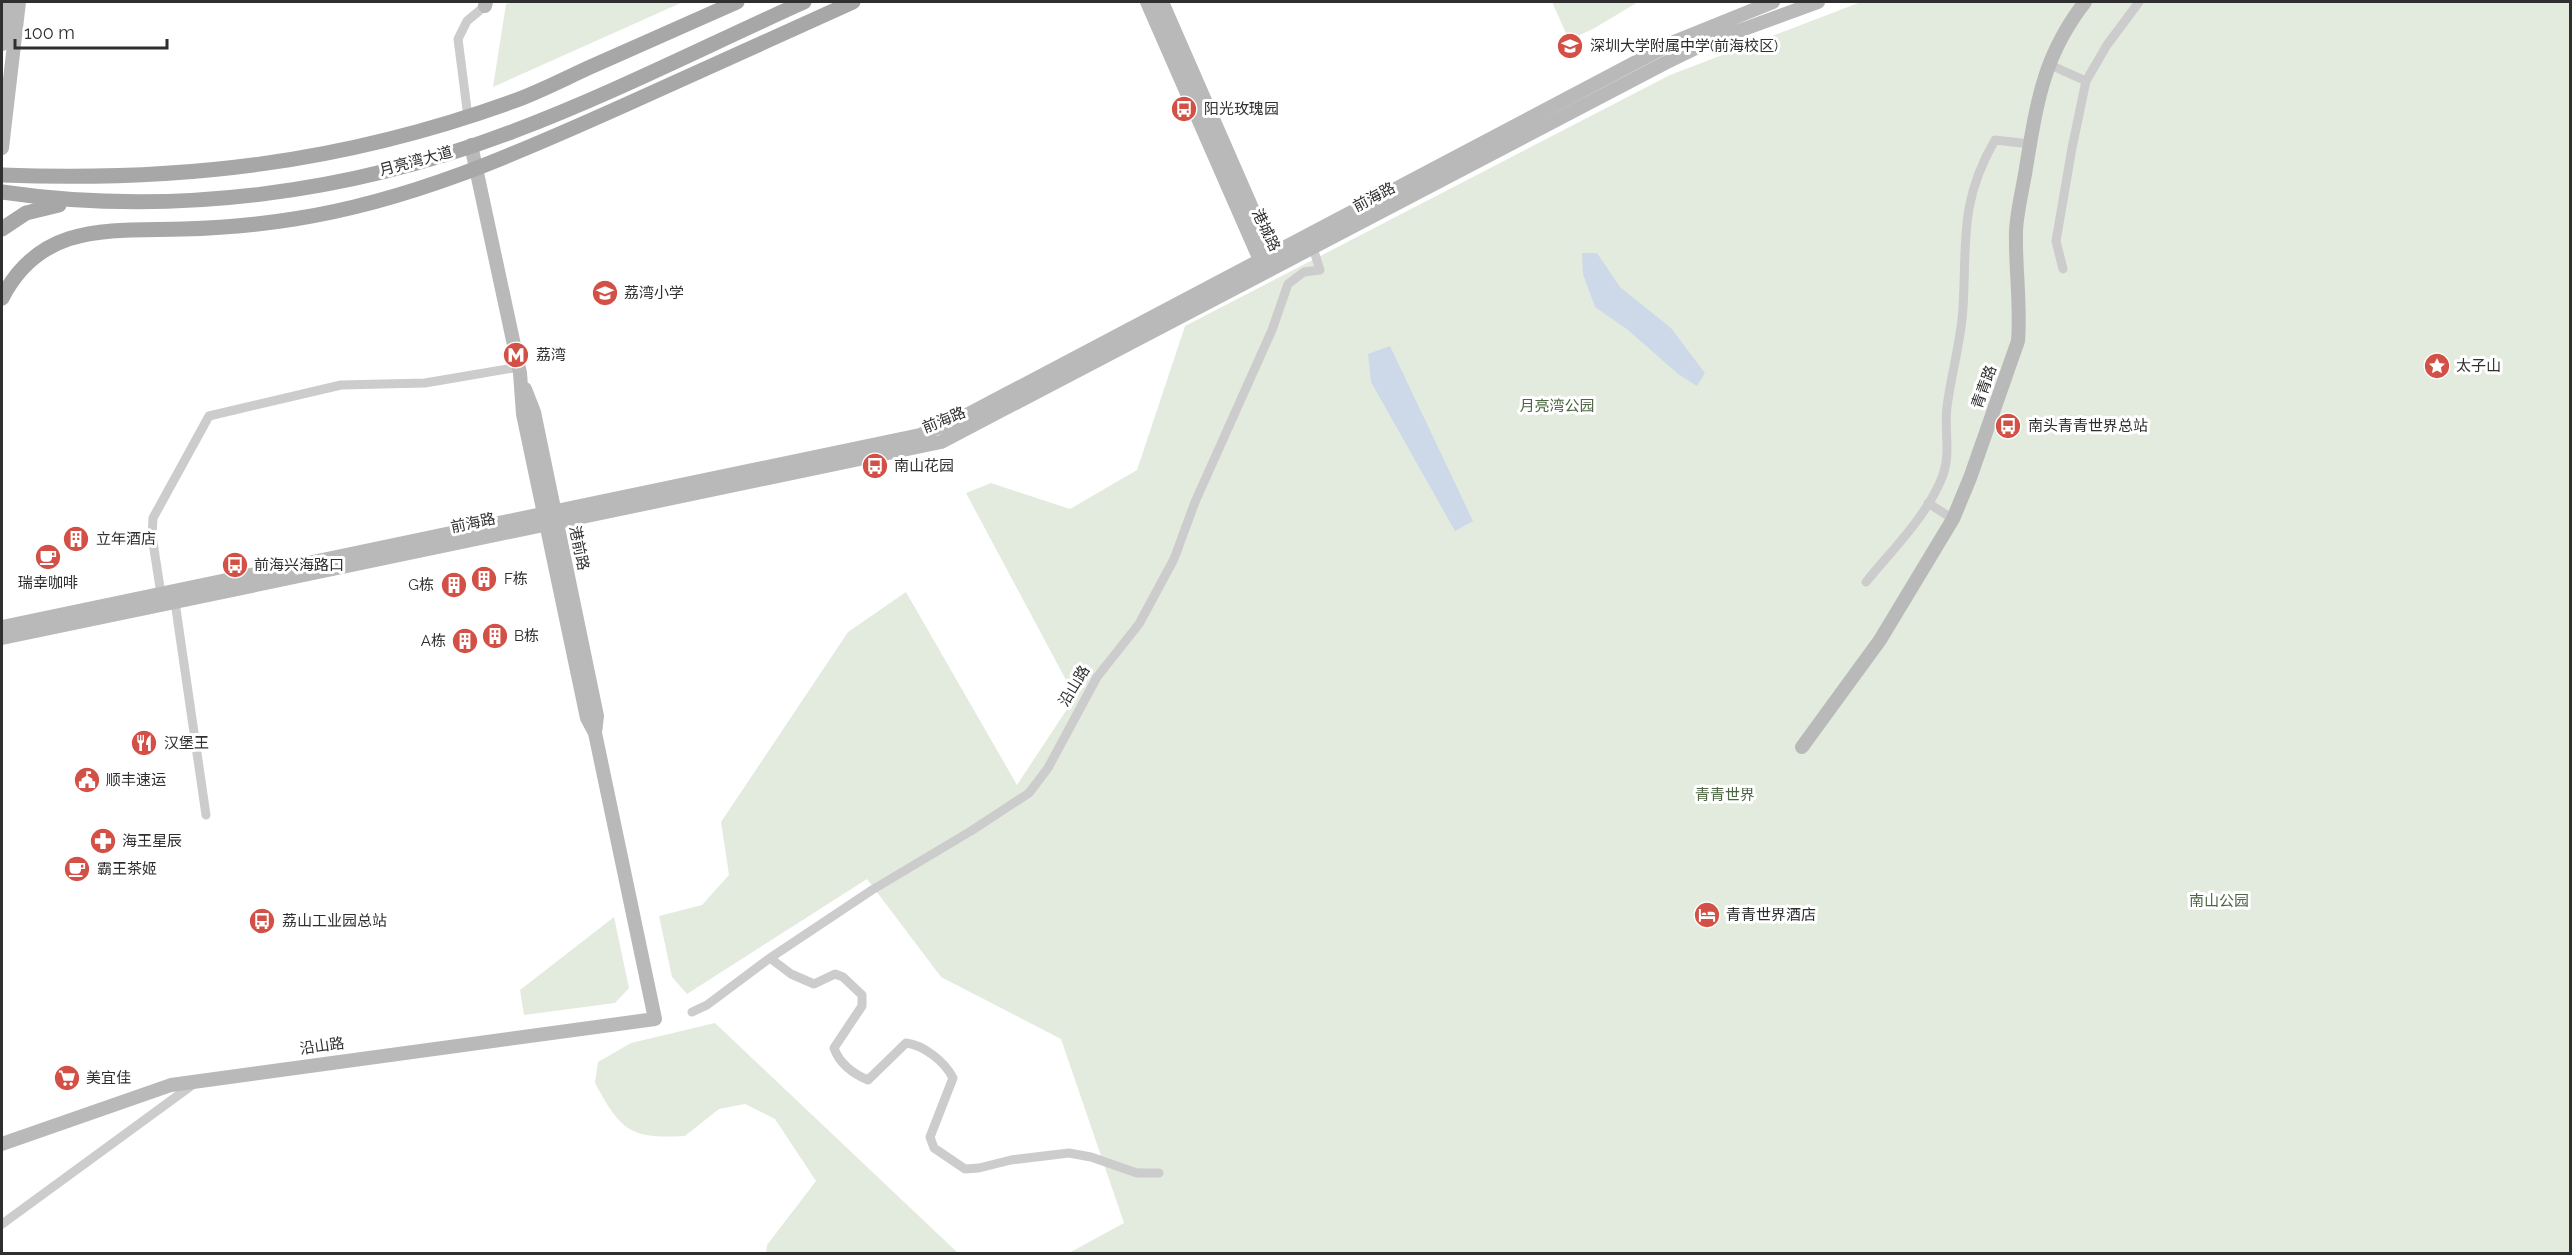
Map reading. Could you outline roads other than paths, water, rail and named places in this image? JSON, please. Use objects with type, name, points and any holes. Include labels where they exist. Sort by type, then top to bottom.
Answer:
[{"type":"main road","name":"月亮湾大道","points":[[2,175],[115,178],[260,166],[385,140],[516,101],[737,2]]},
{"type":"main road","name":"月亮湾大道","points":[[2,192],[86,202],[186,202],[311,187],[471,145],[542,120],[804,2]]},
{"type":"main road","points":[[2,298],[9,283],[32,258],[73,236],[110,229],[220,228],[296,219],[400,195],[472,172],[537,145],[853,2]]},
{"type":"main road","points":[[2,229],[13,219],[42,208],[86,202]]},
{"type":"street","points":[[2,44],[6,2]]},
{"type":"street","points":[[2,148],[19,2]]},
{"type":"street","name":"港城路","points":[[1147,2],[1266,257]]},
{"type":"street","name":"港城路","points":[[1162,2],[1271,270]]},
{"type":"street","name":"前海路","points":[[2,638],[175,602],[920,435],[963,417],[1674,42],[1773,2]]},
{"type":"street","name":"前海路","points":[[2,627],[941,442],[1665,63],[1706,43],[1818,2]]},
{"type":"street","name":"青青路","points":[[1802,747],[1880,640],[1953,519],[2018,340],[2020,318],[2016,289],[2016,229],[2040,85],[2066,28],[2085,2]]},
{"type":"street","points":[[2063,269],[2056,241],[2086,81],[2107,45],[2139,2]]},
{"type":"street","points":[[468,117],[458,39],[467,21],[486,4]]},
{"type":"street","points":[[2048,64],[2086,81]]},
{"type":"street","points":[[1866,582],[1928,503],[1943,476],[1949,450],[1947,408],[1960,329],[1963,244],[1970,195],[1983,161],[1995,140],[2030,144]]},
{"type":"street","name":"港前路","points":[[471,145],[519,370],[523,414],[550,519],[587,718],[595,733],[655,1019]]},
{"type":"street","name":"沿山路","points":[[692,1012],[706,1005],[770,958],[872,890],[971,831],[1029,793],[1048,768],[1097,677],[1139,624],[1174,559],[1195,502],[1272,330],[1288,284],[1304,272],[1320,270],[1313,248]]},
{"type":"street","points":[[161,594],[152,536],[153,518],[209,416],[341,385],[425,383],[519,370]]},
{"type":"street","points":[[1928,503],[1953,519]]},
{"type":"street","points":[[175,602],[206,815]]},
{"type":"street","points":[[770,958],[791,974],[814,984],[835,974],[843,977],[862,995],[862,1006],[834,1048],[837,1057],[857,1076],[868,1080],[906,1043],[916,1044],[948,1068],[953,1078],[930,1137],[934,1148],[965,1169],[1011,1160],[1069,1153],[1091,1157],[1137,1173],[1159,1173]]},
{"type":"street","name":"沿山路","points":[[2,1144],[142,1094],[199,1080],[655,1019]]},
{"type":"street","points":[[2,1224],[199,1080]]},
{"type":"water","points":[[1582,253],[1597,253],[1620,287],[1671,328],[1705,373],[1697,386],[1678,374],[1628,330],[1595,307],[1583,274]]},
{"type":"water","points":[[1390,346],[1473,521],[1455,531],[1371,382],[1368,354]]},
{"type":"place","name":"深圳大学附属中学(前海校区)","points":[[1570,46]]},
{"type":"place","name":"阳光玫瑰园","points":[[1184,109]]},
{"type":"place","name":"荔湾小学","points":[[605,293]]},
{"type":"place","name":"荔湾","points":[[516,355]]},
{"type":"place","name":"太子山","points":[[2437,366]]},
{"type":"place","name":"南头青青世界总站","points":[[2008,426]]},
{"type":"place","name":"南山花园","points":[[875,466]]},
{"type":"place","name":"立年酒店","points":[[76,539]]},
{"type":"place","name":"瑞幸咖啡","points":[[48,557]]},
{"type":"place","name":"前海兴海路口","points":[[235,565]]},
{"type":"place","name":"F栋","points":[[484,579]]},
{"type":"place","name":"G栋","points":[[454,585]]},
{"type":"place","name":"B栋","points":[[495,636]]},
{"type":"place","name":"A栋","points":[[465,641]]},
{"type":"place","name":"汉堡王","points":[[144,743]]},
{"type":"place","name":"顺丰速运","points":[[87,780]]},
{"type":"place","name":"海王星辰","points":[[103,841]]},
{"type":"place","name":"霸王茶姬","points":[[77,869]]},
{"type":"place","name":"青青世界酒店","points":[[1707,915]]},
{"type":"place","name":"荔山工业园总站","points":[[262,921]]},
{"type":"place","name":"美宜佳","points":[[67,1078]]},
{"type":"park label","name":"月亮湾公园","points":[[1557,406]]},
{"type":"park label","name":"青青世界","points":[[1725,795]]},
{"type":"park label","name":"南山公园","points":[[2219,901]]}]
